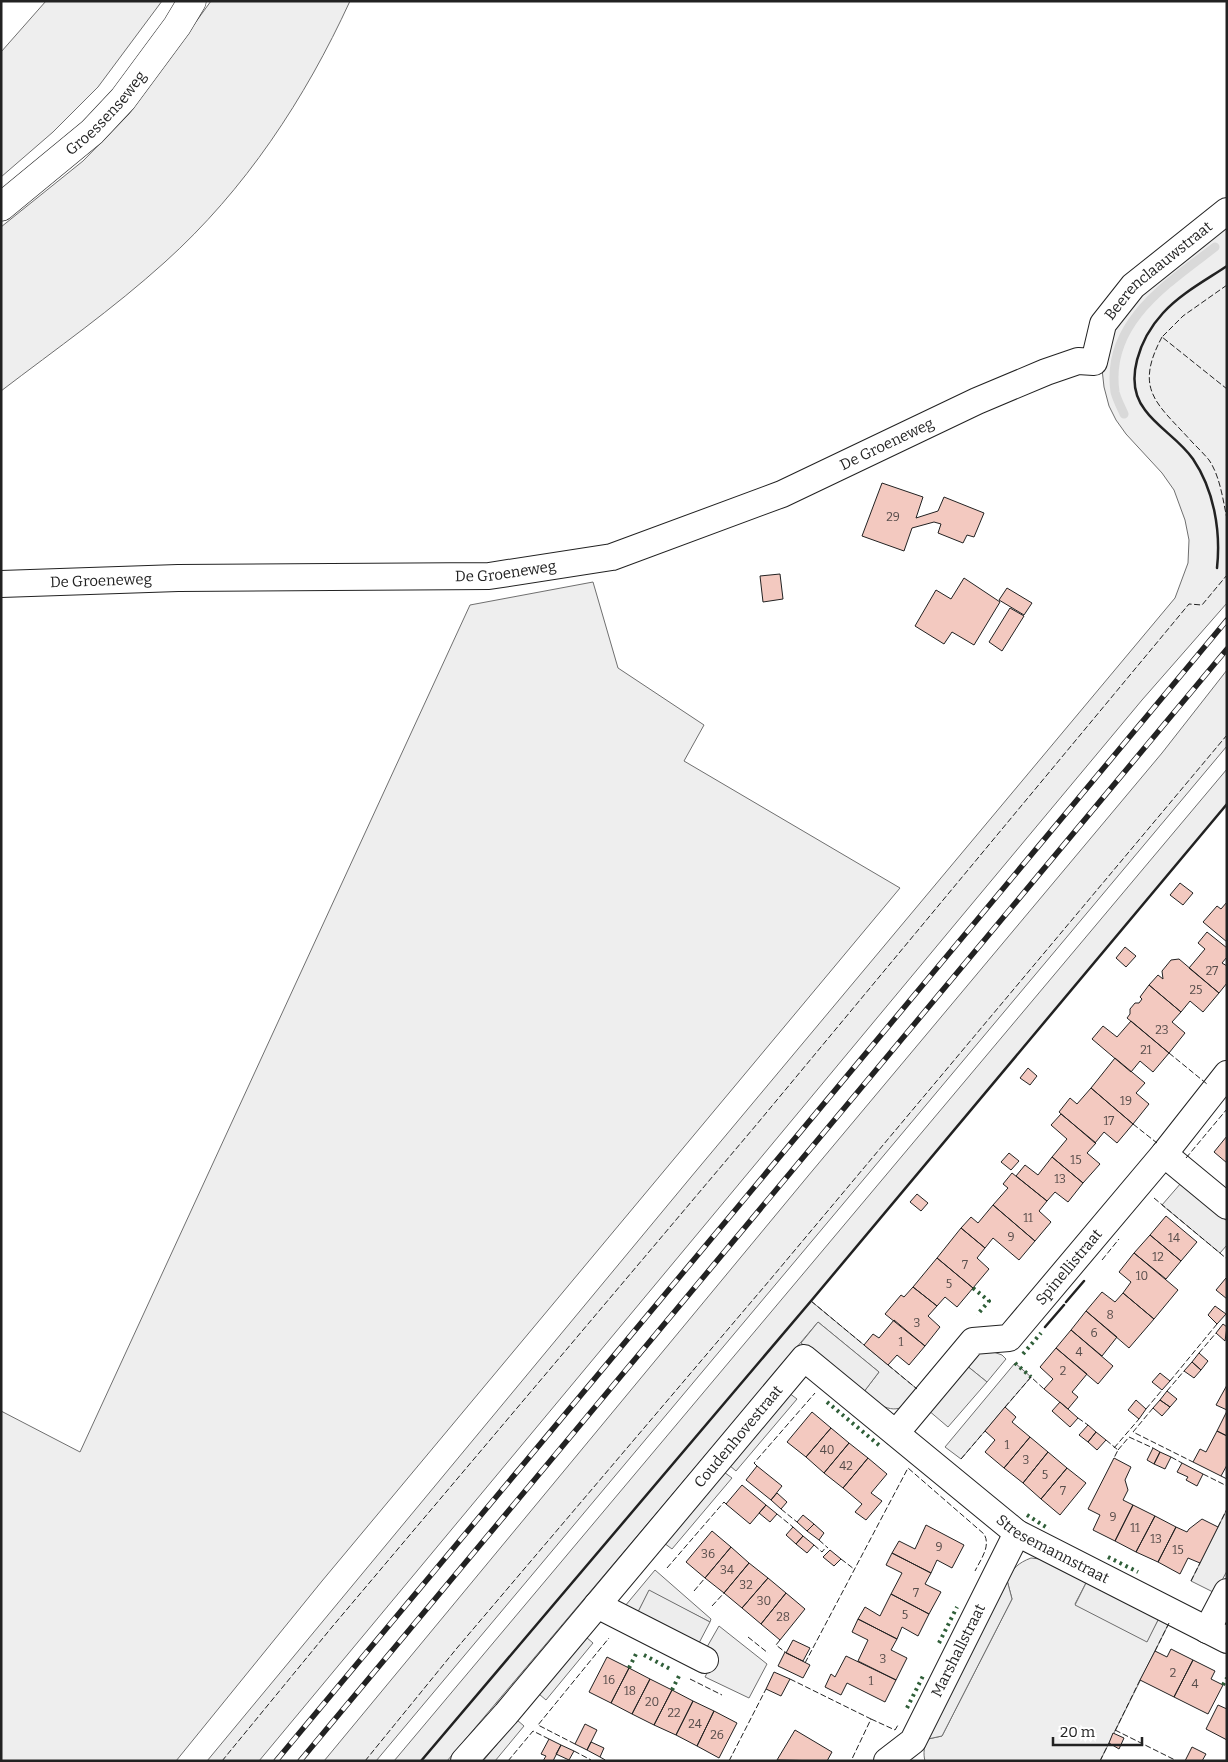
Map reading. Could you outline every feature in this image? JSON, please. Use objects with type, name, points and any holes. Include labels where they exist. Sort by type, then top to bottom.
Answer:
[{"type":"street","name":"Groessenseweg","points":[[1,207],[92,132],[123,100],[177,26],[192,1]]},
{"type":"street","name":"Beerenclaauwstraat","points":[[977,401],[1046,372],[1078,362],[1094,362],[1103,324],[1133,286],[1227,211]]},
{"type":"street","name":"De Groeneweg","points":[[1,584],[178,578],[489,576],[612,558],[782,494],[977,401]]},
{"type":"street","name":"Spinellistraat","points":[[896,1433],[973,1341],[1009,1338],[1164,1154],[1227,1074]]},
{"type":"street","points":[[1164,1154],[1227,1206]]},
{"type":"street","name":"Coudenhovestraat","points":[[464,1761],[506,1714],[804,1358],[896,1433]]},
{"type":"street","name":"Stresemannstraat","points":[[896,1433],[1017,1533],[1217,1635]]},
{"type":"street","name":"Marshallstraat","points":[[888,1761],[913,1741],[1017,1533]]},
{"type":"street","points":[[1217,1635],[1227,1592]]},
{"type":"street","points":[[597,1605],[705,1660]]},
{"type":"shaded area","points":[[46,1],[162,1],[98,87],[53,132],[1,177],[1,52]]},
{"type":"shaded area","points":[[211,1],[350,1],[293,108],[247,174],[221,205],[165,262],[125,296],[1,391],[1,227],[83,161],[129,114]]},
{"type":"shaded area","points":[[1227,221],[1227,603],[1142,700],[259,1761],[207,1761],[691,1177],[1175,598],[1188,563],[1189,540],[1185,520],[1174,490],[1162,473],[1126,434],[1116,420],[1109,406],[1102,369],[1114,327],[1133,299]]},
{"type":"shaded area","points":[[593,582],[618,668],[704,725],[684,761],[900,888],[322,1581],[176,1761],[1,1761],[1,1411],[80,1452],[470,605]]},
{"type":"shaded area","points":[[1227,670],[1227,746],[376,1761],[324,1761],[808,1176],[1162,753]]},
{"type":"shaded area","points":[[1227,769],[1227,804],[811,1301],[917,1389],[908,1402],[899,1408],[888,1408],[863,1393],[879,1372],[818,1322],[447,1761],[394,1761]]},
{"type":"shaded area","points":[[1181,1183],[1227,1221],[1227,1245],[1220,1253],[1162,1205]]},
{"type":"shaded area","points":[[818,1322],[879,1372],[863,1393],[801,1343]]},
{"type":"shaded area","points":[[988,1350],[1002,1355],[1006,1359],[987,1382],[966,1365],[974,1356]]},
{"type":"shaded area","points":[[1015,1363],[1031,1377],[961,1459],[945,1447]]},
{"type":"shaded area","points":[[966,1365],[987,1382],[948,1427],[928,1410]]},
{"type":"shaded area","points":[[789,1393],[797,1399],[736,1471],[729,1465]]},
{"type":"shaded area","points":[[724,1472],[732,1478],[672,1549],[664,1543]]},
{"type":"shaded area","points":[[1227,1509],[1227,1571],[1215,1593],[1191,1581]]},
{"type":"shaded area","points":[[1031,1558],[1040,1559],[1087,1581],[1075,1604],[1147,1641],[1159,1618],[1169,1623],[1100,1761],[925,1761],[924,1750],[928,1739],[942,1736],[1012,1599],[1007,1580],[1011,1572],[1016,1566]]},
{"type":"shaded area","points":[[655,1570],[711,1619],[710,1622],[649,1591],[638,1612],[625,1606]]},
{"type":"shaded area","points":[[1007,1580],[1012,1599],[942,1736],[928,1739]]},
{"type":"shaded area","points":[[1087,1581],[1159,1618],[1147,1642],[1075,1605]]},
{"type":"shaded area","points":[[649,1590],[710,1622],[699,1643],[638,1612]]},
{"type":"shaded area","points":[[719,1626],[767,1664],[749,1698],[705,1677],[717,1653],[707,1647]]},
{"type":"shaded area","points":[[586,1637],[593,1643],[546,1700],[539,1694]]},
{"type":"shaded area","points":[[517,1720],[524,1726],[495,1761],[483,1761]]},
{"type":"building","points":[[882,483],[923,497],[916,518],[938,511],[944,497],[984,513],[974,537],[967,535],[963,543],[938,533],[941,524],[934,522],[912,528],[904,551],[862,536]]},
{"type":"building","points":[[780,574],[783,599],[763,602],[760,576]]},
{"type":"building","points":[[964,578],[1000,602],[974,645],[952,632],[944,644],[915,626],[936,590],[951,599]]},
{"type":"building","points":[[1007,588],[1032,603],[1024,615],[999,600]]},
{"type":"building","points":[[1010,608],[1024,616],[1002,651],[989,642]]},
{"type":"building","points":[[1180,883],[1193,893],[1183,905],[1170,895]]},
{"type":"building","points":[[1227,902],[1227,942],[1203,922],[1217,906],[1221,909]]},
{"type":"building","points":[[1207,932],[1227,948],[1227,957],[1222,963],[1227,966],[1227,983],[1219,993],[1189,968],[1205,949],[1198,943]]},
{"type":"building","points":[[1125,947],[1136,956],[1126,967],[1116,958]]},
{"type":"building","points":[[1179,959],[1219,993],[1203,1012],[1190,1001],[1181,1012],[1149,985],[1158,975],[1163,979],[1162,971],[1171,960]]},
{"type":"building","points":[[1149,985],[1181,1012],[1172,1022],[1185,1033],[1169,1053],[1127,1018],[1130,1014],[1130,1009],[1135,1003],[1139,1003],[1142,999],[1140,997]]},
{"type":"building","points":[[1131,1021],[1169,1053],[1153,1072],[1140,1061],[1131,1072],[1092,1039],[1103,1026],[1117,1037]]},
{"type":"building","points":[[1115,1058],[1145,1083],[1136,1093],[1149,1104],[1133,1124],[1091,1088]]},
{"type":"building","points":[[1028,1068],[1037,1076],[1030,1085],[1020,1078]]},
{"type":"building","points":[[1091,1088],[1133,1124],[1117,1143],[1104,1132],[1095,1143],[1059,1112],[1070,1098],[1077,1104]]},
{"type":"building","points":[[1061,1114],[1096,1143],[1087,1153],[1100,1164],[1083,1183],[1052,1157],[1067,1139],[1051,1125]]},
{"type":"building","points":[[1227,1136],[1227,1163],[1214,1152]]},
{"type":"building","points":[[1009,1153],[1019,1161],[1011,1170],[1001,1162]]},
{"type":"building","points":[[1052,1157],[1083,1183],[1068,1202],[1055,1192],[1047,1201],[1016,1176],[1025,1165],[1038,1175]]},
{"type":"building","points":[[1012,1173],[1047,1201],[1039,1211],[1051,1222],[1035,1241],[993,1205],[1008,1188],[1003,1184]]},
{"type":"building","points":[[917,1194],[928,1203],[921,1211],[910,1202]]},
{"type":"building","points":[[993,1205],[1035,1241],[1019,1260],[993,1238],[985,1248],[961,1228],[971,1217],[978,1223]]},
{"type":"building","points":[[1166,1216],[1197,1242],[1181,1261],[1150,1235]]},
{"type":"building","points":[[961,1228],[985,1248],[977,1258],[989,1269],[973,1288],[937,1258]]},
{"type":"building","points":[[1150,1235],[1181,1261],[1166,1279],[1134,1253]]},
{"type":"building","points":[[1134,1253],[1178,1290],[1154,1319],[1123,1293],[1131,1282],[1119,1272]]},
{"type":"building","points":[[937,1258],[973,1288],[957,1307],[945,1297],[937,1306],[913,1287]]},
{"type":"building","points":[[1227,1279],[1227,1299],[1216,1290]]},
{"type":"building","points":[[913,1287],[937,1306],[928,1316],[940,1327],[925,1346],[885,1314],[901,1295],[904,1297]]},
{"type":"building","points":[[1102,1292],[1115,1302],[1123,1293],[1154,1319],[1129,1348],[1086,1311]]},
{"type":"building","points":[[1215,1306],[1226,1314],[1217,1324],[1208,1315]]},
{"type":"building","points":[[1086,1311],[1117,1337],[1102,1356],[1071,1330]]},
{"type":"building","points":[[894,1320],[925,1346],[909,1365],[897,1355],[888,1365],[864,1345],[873,1334],[879,1338]]},
{"type":"building","points":[[1223,1324],[1227,1327],[1225,1341],[1216,1333]]},
{"type":"building","points":[[1071,1330],[1113,1366],[1098,1384],[1056,1348]]},
{"type":"building","points":[[1056,1348],[1087,1374],[1072,1392],[1078,1397],[1068,1409],[1044,1389],[1053,1379],[1040,1367]]},
{"type":"building","points":[[1199,1353],[1208,1361],[1201,1370],[1192,1362]]},
{"type":"building","points":[[1192,1362],[1201,1370],[1194,1378],[1184,1371]]},
{"type":"building","points":[[1160,1373],[1170,1381],[1162,1390],[1152,1382]]},
{"type":"building","points":[[1227,1385],[1227,1410],[1216,1405]]},
{"type":"building","points":[[1167,1391],[1177,1399],[1170,1407],[1160,1400]]},
{"type":"building","points":[[1136,1400],[1146,1409],[1139,1419],[1128,1410]]},
{"type":"building","points":[[1160,1400],[1170,1407],[1162,1416],[1153,1408]]},
{"type":"building","points":[[1060,1402],[1078,1418],[1070,1427],[1052,1411]]},
{"type":"building","points":[[1005,1407],[1016,1417],[1012,1422],[1030,1437],[1004,1468],[985,1452],[995,1440],[985,1431]]},
{"type":"building","points":[[1227,1411],[1227,1436],[1217,1431]]},
{"type":"building","points":[[812,1412],[831,1428],[806,1457],[787,1442]]},
{"type":"building","points":[[1088,1425],[1096,1432],[1088,1442],[1079,1435]]},
{"type":"building","points":[[831,1428],[849,1443],[824,1473],[806,1457]]},
{"type":"building","points":[[1217,1431],[1227,1436],[1227,1465],[1221,1476],[1193,1462],[1200,1449],[1206,1452]]},
{"type":"building","points":[[1096,1432],[1106,1440],[1097,1450],[1088,1442]]},
{"type":"building","points":[[1030,1437],[1048,1452],[1023,1483],[1004,1468]]},
{"type":"building","points":[[849,1443],[868,1458],[843,1488],[824,1473]]},
{"type":"building","points":[[1153,1448],[1160,1452],[1154,1464],[1147,1460]]},
{"type":"building","points":[[1048,1452],[1067,1468],[1041,1499],[1023,1483]]},
{"type":"building","points":[[1160,1452],[1171,1457],[1165,1469],[1154,1464]]},
{"type":"building","points":[[868,1458],[887,1474],[871,1493],[882,1501],[866,1520],[855,1512],[862,1504],[843,1488]]},
{"type":"building","points":[[1114,1458],[1131,1467],[1125,1480],[1128,1490],[1123,1500],[1133,1505],[1115,1541],[1093,1530],[1100,1515],[1088,1509]]},
{"type":"building","points":[[1182,1463],[1203,1474],[1197,1486],[1186,1480],[1188,1477],[1177,1472]]},
{"type":"building","points":[[757,1466],[782,1486],[771,1500],[746,1480]]},
{"type":"building","points":[[1067,1468],[1086,1483],[1060,1515],[1041,1499]]},
{"type":"building","points":[[742,1485],[766,1505],[750,1524],[726,1504]]},
{"type":"building","points":[[777,1493],[787,1502],[781,1509],[771,1500]]},
{"type":"building","points":[[766,1505],[777,1514],[770,1522],[759,1513]]},
{"type":"building","points":[[1133,1505],[1155,1516],[1136,1552],[1115,1541]]},
{"type":"building","points":[[803,1515],[814,1524],[807,1531],[797,1522]]},
{"type":"building","points":[[1155,1516],[1176,1527],[1158,1562],[1136,1552]]},
{"type":"building","points":[[1202,1519],[1218,1527],[1200,1563],[1188,1558],[1180,1574],[1158,1562],[1176,1527],[1187,1532]]},
{"type":"building","points":[[814,1524],[824,1533],[819,1540],[807,1531]]},
{"type":"building","points":[[926,1525],[964,1545],[952,1568],[937,1560],[931,1573],[892,1553],[899,1541],[915,1549]]},
{"type":"building","points":[[793,1527],[803,1536],[796,1544],[786,1535]]},
{"type":"building","points":[[712,1531],[731,1547],[705,1578],[686,1562]]},
{"type":"building","points":[[803,1536],[814,1545],[807,1553],[796,1544]]},
{"type":"building","points":[[731,1547],[749,1563],[724,1593],[705,1578]]},
{"type":"building","points":[[830,1550],[841,1559],[834,1566],[823,1557]]},
{"type":"building","points":[[892,1553],[931,1573],[925,1584],[941,1592],[929,1614],[891,1594],[902,1573],[886,1565]]},
{"type":"building","points":[[749,1563],[768,1578],[742,1608],[724,1593]]},
{"type":"building","points":[[768,1578],[786,1593],[761,1624],[742,1608]]},
{"type":"building","points":[[786,1593],[805,1609],[780,1640],[761,1624]]},
{"type":"building","points":[[891,1594],[929,1614],[918,1636],[902,1627],[897,1639],[858,1619],[865,1607],[880,1616]]},
{"type":"building","points":[[858,1619],[897,1639],[891,1650],[907,1658],[896,1680],[858,1661],[868,1640],[852,1632]]},
{"type":"building","points":[[793,1640],[810,1648],[803,1661],[786,1653]]},
{"type":"building","points":[[1171,1649],[1193,1660],[1174,1697],[1140,1680],[1155,1651],[1167,1657]]},
{"type":"building","points":[[785,1652],[810,1665],[803,1678],[778,1666]]},
{"type":"building","points":[[846,1656],[896,1680],[885,1702],[847,1683],[841,1695],[825,1687],[831,1674],[835,1677]]},
{"type":"building","points":[[607,1657],[629,1668],[611,1703],[589,1692]]},
{"type":"building","points":[[1193,1660],[1215,1671],[1211,1679],[1223,1685],[1208,1714],[1174,1697]]},
{"type":"building","points":[[629,1668],[650,1679],[632,1714],[611,1703]]},
{"type":"building","points":[[774,1672],[790,1679],[781,1696],[766,1689]]},
{"type":"building","points":[[650,1679],[672,1690],[654,1725],[632,1714]]},
{"type":"building","points":[[672,1690],[693,1701],[676,1735],[654,1725]]},
{"type":"building","points":[[693,1701],[714,1711],[697,1746],[676,1735]]},
{"type":"building","points":[[1218,1705],[1227,1709],[1227,1740],[1206,1729]]},
{"type":"building","points":[[714,1711],[737,1723],[719,1758],[697,1746]]},
{"type":"building","points":[[585,1724],[597,1730],[587,1750],[575,1744]]},
{"type":"building","points":[[795,1730],[832,1752],[827,1761],[777,1760]]},
{"type":"building","points":[[1113,1733],[1124,1738],[1119,1749],[1109,1743]]},
{"type":"building","points":[[549,1739],[561,1745],[553,1761],[543,1761],[546,1756],[541,1754]]},
{"type":"building","points":[[591,1742],[604,1748],[600,1757],[587,1750]]},
{"type":"building","points":[[561,1745],[574,1751],[569,1760],[556,1754]]},
{"type":"building","points":[[1192,1747],[1206,1754],[1202,1761],[1185,1761]]},
{"type":"waterway","points":[[1124,414],[1115,392],[1114,367],[1120,345],[1130,326],[1143,307],[1160,291],[1215,247]]},
{"type":"railway","points":[[276,1761],[1227,620]]},
{"type":"railway","points":[[300,1761],[1227,649]]},
{"type":"hedge","points":[[973,1288],[989,1301],[977,1315]]},
{"type":"hedge","points":[[1023,1354],[1041,1333]]},
{"type":"hedge","points":[[1015,1363],[1031,1377]]},
{"type":"hedge","points":[[827,1402],[880,1446]]},
{"type":"hedge","points":[[1027,1515],[1049,1529]]},
{"type":"hedge","points":[[1108,1557],[1138,1572]]},
{"type":"hedge","points":[[939,1643],[957,1607]]},
{"type":"hedge","points":[[629,1668],[637,1652]]},
{"type":"hedge","points":[[644,1655],[672,1670]]},
{"type":"hedge","points":[[672,1690],[680,1674]]},
{"type":"hedge","points":[[907,1708],[923,1676]]},
{"type":"hedge","points":[[1223,1685],[1227,1678]]},
{"type":"fence","points":[[1227,285],[1183,316],[1162,337],[1227,389]]},
{"type":"fence","points":[[1162,337],[1154,355],[1150,371],[1150,384],[1154,396],[1169,418],[1213,466],[1227,519]]},
{"type":"fence","points":[[222,1761],[332,1627],[757,1124],[1189,604],[1202,605],[1227,575]]},
{"type":"fence","points":[[365,1761],[457,1648],[769,1281],[1227,735]]},
{"type":"fence","points":[[1169,1053],[1207,1084]]},
{"type":"fence","points":[[1186,1158],[1227,1109]]},
{"type":"fence","points":[[1133,1124],[1157,1143]]},
{"type":"fence","points":[[1154,1198],[1227,1259]]},
{"type":"fence","points":[[1102,1260],[1119,1239]]},
{"type":"fence","points":[[811,1301],[864,1345]]},
{"type":"fence","points":[[1170,1381],[1217,1324]]},
{"type":"fence","points":[[1199,1353],[1216,1333]]},
{"type":"fence","points":[[888,1365],[917,1389]]},
{"type":"fence","points":[[1167,1391],[1184,1371]]},
{"type":"fence","points":[[1005,1407],[1031,1377],[1044,1389]]},
{"type":"fence","points":[[1146,1409],[1162,1390]]},
{"type":"fence","points":[[757,1466],[754,1463],[815,1393]]},
{"type":"fence","points":[[1153,1408],[1133,1432],[1193,1462]]},
{"type":"fence","points":[[1078,1418],[1088,1425]]},
{"type":"fence","points":[[1114,1448],[1139,1419]]},
{"type":"fence","points":[[961,1459],[985,1431]]},
{"type":"fence","points":[[1118,1450],[1129,1437],[1153,1448]]},
{"type":"fence","points":[[1106,1440],[1118,1450],[1114,1458]]},
{"type":"fence","points":[[1171,1457],[1182,1463]]},
{"type":"fence","points":[[805,1663],[908,1468],[984,1534],[986,1548],[975,1571]]},
{"type":"fence","points":[[1203,1474],[1227,1486]]},
{"type":"fence","points":[[1221,1476],[1227,1479]]},
{"type":"fence","points":[[667,1568],[724,1502],[726,1504]]},
{"type":"fence","points":[[781,1509],[797,1522]]},
{"type":"fence","points":[[1218,1527],[1227,1509]]},
{"type":"fence","points":[[777,1514],[793,1527]]},
{"type":"fence","points":[[819,1540],[828,1548]]},
{"type":"fence","points":[[814,1545],[822,1552],[826,1547]]},
{"type":"fence","points":[[841,1559],[854,1569]]},
{"type":"fence","points":[[1191,1581],[1200,1563]]},
{"type":"fence","points":[[694,1591],[705,1578]]},
{"type":"fence","points":[[712,1606],[724,1593]]},
{"type":"fence","points":[[1155,1651],[1169,1623]]},
{"type":"fence","points":[[748,1637],[768,1653]]},
{"type":"fence","points":[[575,1744],[538,1725],[609,1638]]},
{"type":"fence","points":[[780,1640],[776,1645],[785,1652]]},
{"type":"fence","points":[[690,1679],[722,1695]]},
{"type":"fence","points":[[790,1679],[871,1719],[851,1761]]},
{"type":"fence","points":[[1115,1731],[1140,1680]]},
{"type":"fence","points":[[729,1761],[766,1689]]},
{"type":"fence","points":[[871,1719],[895,1730],[898,1725]]},
{"type":"fence","points":[[1115,1730],[1177,1761]]},
{"type":"fence","points":[[508,1761],[533,1731],[549,1739]]},
{"type":"fence","points":[[1100,1761],[1109,1743]]},
{"type":"fence","points":[[574,1751],[591,1760]]},
{"type":"fence","points":[[600,1757],[607,1761]]},
{"type":"wall","points":[[1217,568],[1217,525],[1206,484],[1188,452],[1156,423],[1145,410],[1138,398],[1135,386],[1135,373],[1137,360],[1148,334],[1163,313],[1185,293],[1227,266]]},
{"type":"wall","points":[[421,1761],[811,1301],[1227,804]]},
{"type":"wall","points":[[1066,1302],[1084,1281]]},
{"type":"wall","points":[[1045,1327],[1064,1305]]}]
